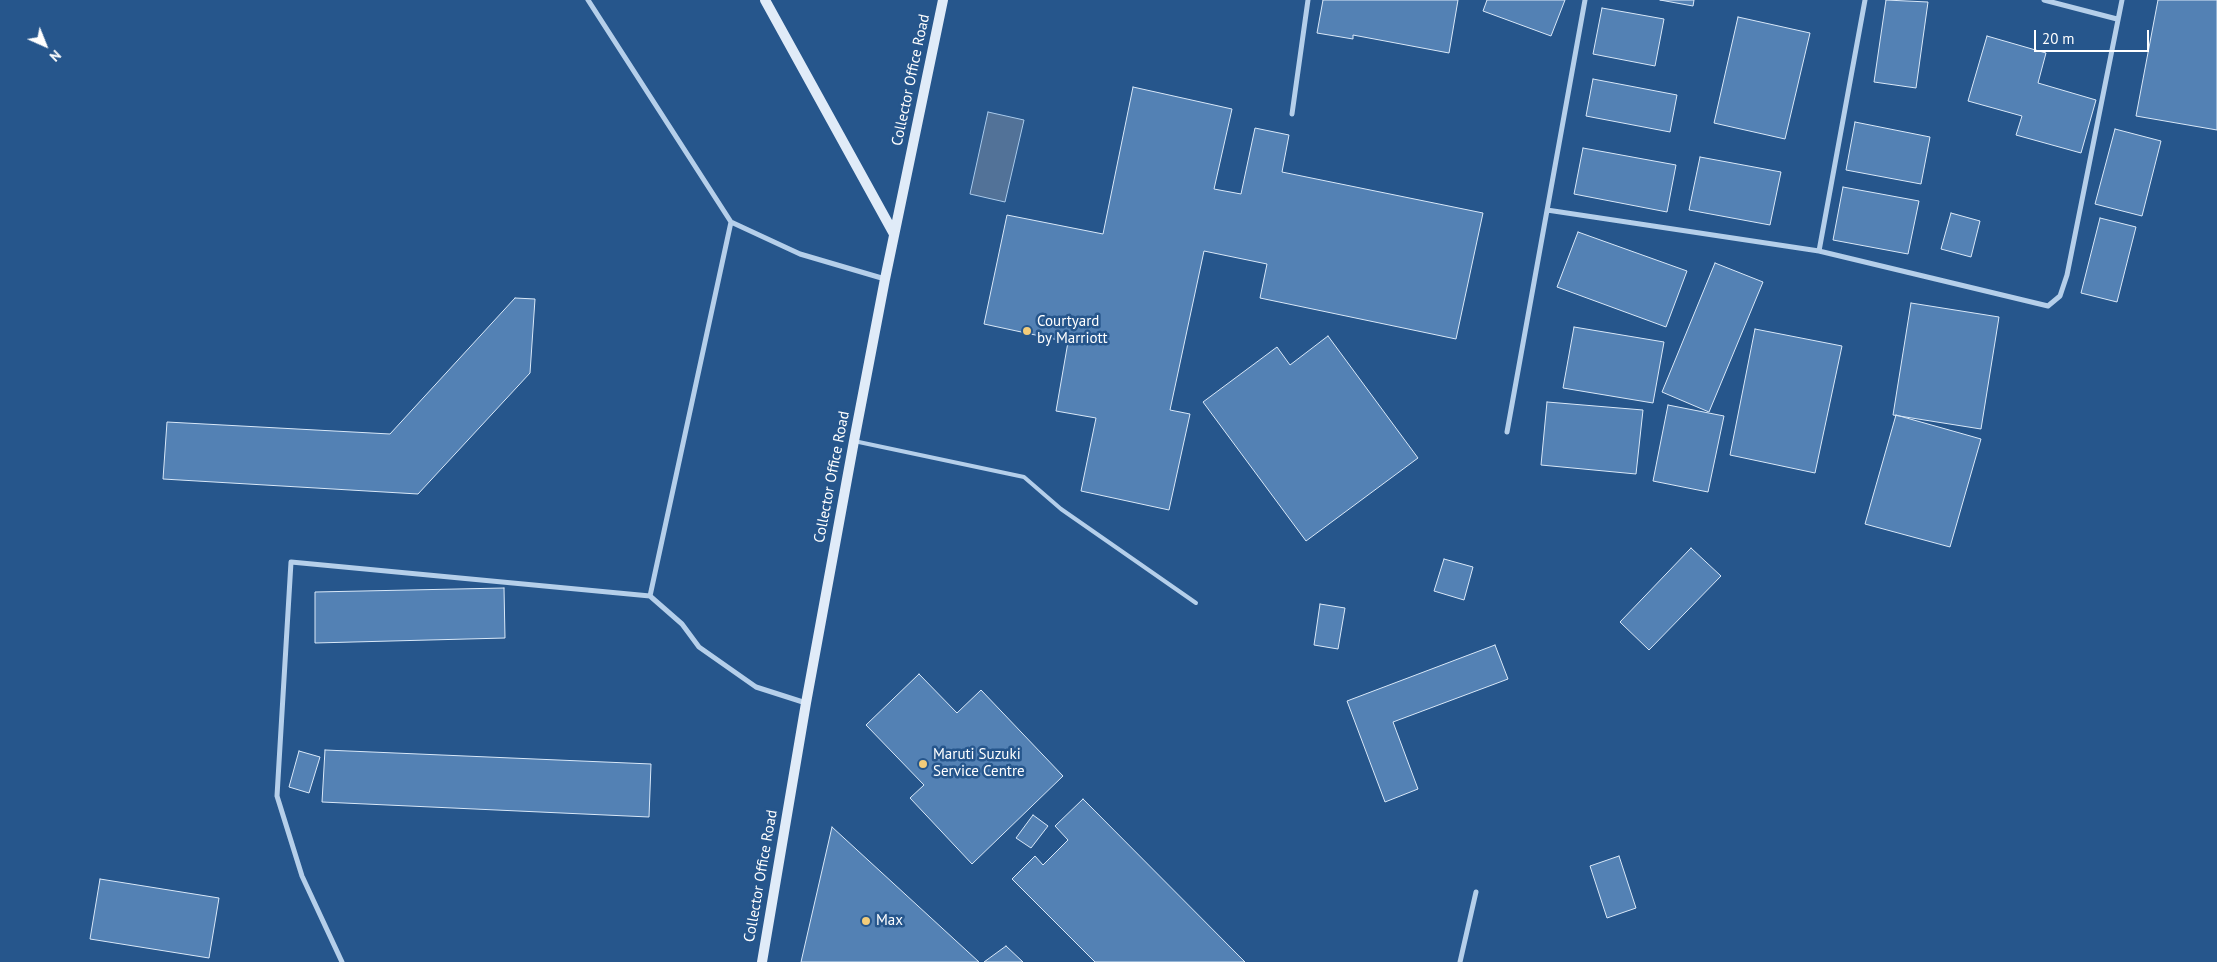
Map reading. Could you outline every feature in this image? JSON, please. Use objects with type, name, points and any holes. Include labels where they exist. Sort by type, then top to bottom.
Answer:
[{"type":"main road","points":[[765,0],[894,234]]},
{"type":"main road","name":"Collector Office Road","points":[[762,962],[806,703],[854,441],[894,234],[943,0]]},
{"type":"street","points":[[588,0],[731,222],[800,254],[885,279]]},
{"type":"street","points":[[1292,114],[1308,0]]},
{"type":"street","points":[[1507,432],[1585,0]]},
{"type":"street","points":[[1819,251],[1865,0]]},
{"type":"street","points":[[2044,0],[2118,19]]},
{"type":"street","points":[[1547,210],[1819,251],[2048,306],[2060,296],[2067,275],[2122,0]]},
{"type":"street","points":[[650,596],[731,222]]},
{"type":"street","points":[[342,962],[302,876],[278,796],[291,562],[650,596],[682,624],[699,647],[756,687],[806,703]]},
{"type":"street","points":[[1460,962],[1476,892]]},
{"type":"lane","points":[[854,441],[1024,477],[1061,509],[1196,603]]},
{"type":"water","points":[[988,112],[1024,120],[1005,202],[970,194]]},
{"type":"building","points":[[1323,0],[1458,0],[1449,53],[1353,35],[1353,39],[1317,33]]},
{"type":"building","points":[[1487,0],[1565,0],[1551,36],[1483,11]]},
{"type":"building","points":[[1660,0],[1694,0],[1693,6]]},
{"type":"building","points":[[1886,0],[1928,2],[1916,88],[1874,82]]},
{"type":"building","points":[[2158,0],[2217,0],[2217,130],[2136,116]]},
{"type":"building","points":[[1602,8],[1664,19],[1655,66],[1593,54]]},
{"type":"building","points":[[1738,17],[1810,33],[1785,139],[1714,123]]},
{"type":"building","points":[[1987,36],[2046,53],[2038,83],[2096,100],[2081,153],[2016,135],[2022,116],[1968,101]]},
{"type":"building","points":[[1593,79],[1677,95],[1670,132],[1586,116]]},
{"type":"building","points":[[1133,87],[1232,109],[1214,189],[1241,194],[1255,128],[1289,135],[1282,172],[1483,213],[1456,339],[1260,298],[1267,264],[1204,251],[1170,410],[1190,414],[1169,510],[1081,491],[1096,418],[1056,411],[1068,342],[984,324],[1007,215],[1103,234]]},
{"type":"building","points":[[1855,122],[1930,137],[1921,184],[1846,170]]},
{"type":"building","points":[[2115,129],[2161,141],[2142,216],[2095,204]]},
{"type":"building","points":[[1583,148],[1676,165],[1667,212],[1574,194]]},
{"type":"building","points":[[1700,157],[1781,172],[1770,225],[1689,210]]},
{"type":"building","points":[[1843,187],[1919,201],[1908,254],[1833,240]]},
{"type":"building","points":[[1951,213],[1980,221],[1971,257],[1941,249]]},
{"type":"building","points":[[2100,218],[2136,227],[2117,302],[2081,293]]},
{"type":"building","points":[[1578,232],[1687,271],[1666,327],[1557,287]]},
{"type":"building","points":[[1715,263],[1763,282],[1709,412],[1662,392]]},
{"type":"building","points":[[515,298],[535,299],[530,373],[418,494],[163,479],[167,422],[390,434]]},
{"type":"building","points":[[1911,303],[1999,317],[1981,429],[1893,415]]},
{"type":"building","points":[[1574,327],[1664,342],[1653,403],[1563,388]]},
{"type":"building","points":[[1755,329],[1842,346],[1815,473],[1730,455]]},
{"type":"building","points":[[1328,336],[1418,458],[1306,541],[1203,402],[1277,347],[1290,365]]},
{"type":"building","points":[[1547,402],[1643,410],[1636,474],[1541,465]]},
{"type":"building","points":[[1668,405],[1724,416],[1708,492],[1653,481]]},
{"type":"building","points":[[1896,415],[1981,439],[1950,547],[1865,524]]},
{"type":"building","points":[[1691,548],[1721,576],[1649,650],[1620,622]]},
{"type":"building","points":[[1444,559],[1473,567],[1464,600],[1434,591]]},
{"type":"building","points":[[504,588],[505,638],[315,643],[315,592]]},
{"type":"building","points":[[1320,604],[1345,608],[1338,649],[1314,645]]},
{"type":"building","points":[[1495,645],[1508,679],[1393,722],[1418,789],[1385,802],[1347,701]]},
{"type":"building","points":[[919,674],[957,713],[981,690],[1063,776],[972,864],[910,798],[924,785],[866,725]]},
{"type":"building","points":[[325,750],[651,764],[649,817],[322,802]]},
{"type":"building","points":[[299,751],[320,757],[309,793],[289,787]]},
{"type":"building","points":[[1083,799],[1245,962],[1095,962],[1012,879],[1035,856],[1043,865],[1068,840],[1055,826]]},
{"type":"building","points":[[1033,815],[1048,826],[1031,848],[1016,838]]},
{"type":"building","points":[[832,827],[979,962],[801,962]]},
{"type":"building","points":[[1619,856],[1636,908],[1607,918],[1590,866]]},
{"type":"building","points":[[100,879],[219,898],[209,958],[90,939]]},
{"type":"building","points":[[1006,946],[1023,962],[984,962]]},
{"type":"place","name":"Courtyard by Marriott","points":[[1027,331]]},
{"type":"place","name":"Maruti Suzuki Service Centre","points":[[923,764]]},
{"type":"place","name":"Max","points":[[866,921]]}]
